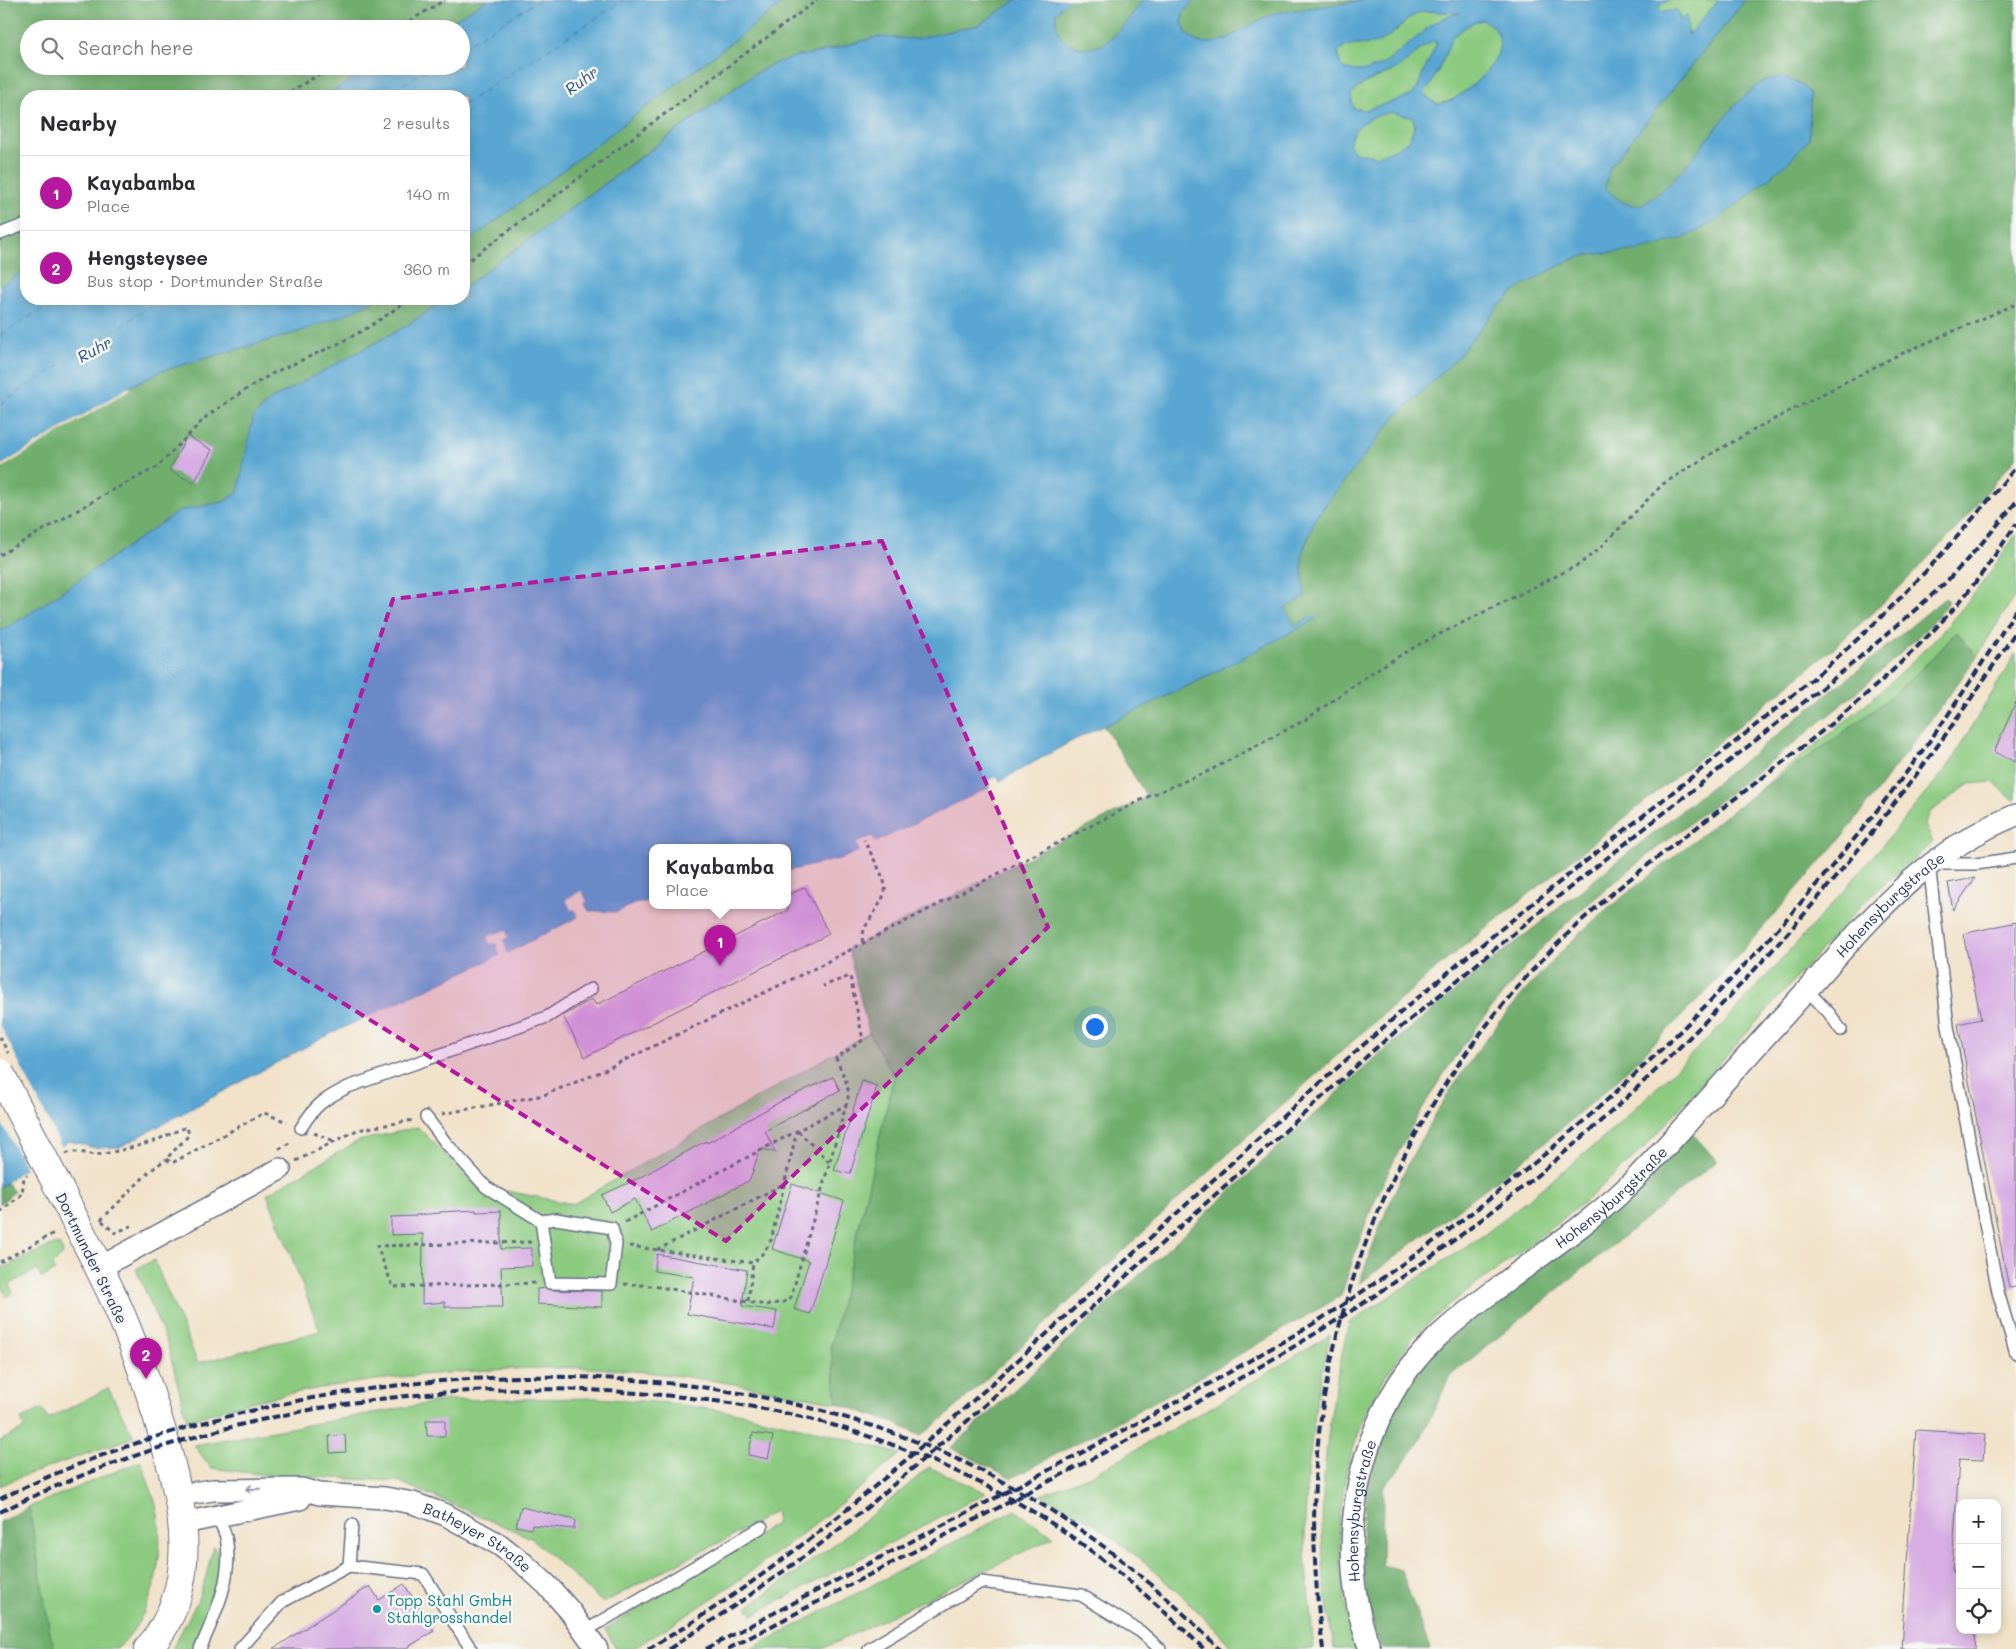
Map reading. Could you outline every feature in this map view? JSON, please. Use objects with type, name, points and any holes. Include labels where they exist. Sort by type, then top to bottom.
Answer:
[{"type":"main road","name":"Dortmunder Straße","points":[[0,1073],[85,1216],[99,1268],[115,1301],[146,1379],[179,1495],[184,1522],[182,1575],[175,1601],[165,1623],[148,1649]]},
{"type":"street","name":"Hohensyburgstraße","points":[[1370,1649],[1355,1590],[1353,1559],[1355,1504],[1362,1470],[1376,1428],[1390,1398],[1408,1368],[1452,1322],[1597,1213],[1621,1192],[1663,1150],[1860,929],[1904,884],[1929,864],[1963,842],[2016,815]]},
{"type":"street","points":[[99,1268],[277,1160]]},
{"type":"street","name":"Batheyer Straße","points":[[179,1495],[213,1490],[302,1489],[319,1494],[385,1498],[413,1503],[446,1515],[475,1529],[500,1545],[547,1584],[586,1630],[597,1649]]},
{"type":"street","name":"Batheyer Straße","points":[[184,1522],[319,1494]]},
{"type":"lane","points":[[0,234],[20,226]]},
{"type":"lane","points":[[2016,858],[1976,864],[1929,864],[1948,1026],[1998,1292],[2016,1353]]},
{"type":"lane","points":[[301,1128],[312,1110],[328,1097],[348,1087],[547,1017],[591,989]]},
{"type":"lane","points":[[1807,990],[1829,1013],[1841,1030]]},
{"type":"lane","points":[[426,1117],[446,1143],[486,1188],[541,1221],[556,1219],[612,1228],[616,1244],[611,1284],[550,1283],[541,1221]]},
{"type":"lane","points":[[200,1649],[214,1618],[225,1584],[228,1560],[226,1537],[217,1516]]},
{"type":"lane","points":[[349,1566],[352,1525]]},
{"type":"lane","points":[[586,1630],[762,1527]]},
{"type":"lane","points":[[240,1649],[282,1602],[349,1566],[423,1574],[471,1649]]},
{"type":"lane","points":[[869,1649],[981,1582],[1081,1595],[1141,1632],[1160,1649]]},
{"type":"path","points":[[411,20],[444,0]]},
{"type":"path","points":[[470,260],[816,0]]},
{"type":"path","points":[[293,90],[318,75]]},
{"type":"path","points":[[277,1160],[334,1142],[357,1130],[544,1095],[570,1085],[813,969],[862,942],[1147,797],[1209,771],[1305,720],[1377,669],[1411,649],[1578,565],[1598,550],[1663,484],[1711,454],[1894,357],[2016,304]]},
{"type":"path","points":[[0,555],[109,492],[157,467],[207,416],[245,390],[275,372],[338,344],[369,327],[401,305]]},
{"type":"path","points":[[862,942],[864,929],[882,900],[886,887],[864,840]]},
{"type":"path","points":[[611,1284],[653,1286],[766,1305],[775,1304],[791,1297],[850,1096],[849,1087],[836,1058],[863,1040],[850,976],[823,986]]},
{"type":"path","points":[[612,1228],[846,1105]]},
{"type":"path","points":[[166,1159],[172,1164],[185,1158],[264,1113],[334,1142]]},
{"type":"path","points":[[0,1262],[85,1216],[150,1172],[166,1159],[189,1135],[187,1127],[153,1141],[122,1150],[94,1156],[72,1151],[64,1155]]},
{"type":"path","points":[[797,1131],[830,1163]]},
{"type":"path","points":[[748,1302],[754,1263],[765,1251],[770,1240],[797,1131]]},
{"type":"path","points":[[277,1160],[291,1142]]},
{"type":"path","points":[[0,1212],[22,1194],[24,1177],[32,1173]]},
{"type":"path","points":[[656,1250],[784,1184]]},
{"type":"path","points":[[85,1216],[115,1233],[136,1223]]},
{"type":"path","points":[[544,1242],[377,1246],[393,1288],[550,1283]]},
{"type":"path","points":[[616,1244],[754,1263]]},
{"type":"highlighted area","points":[[882,541],[1048,927],[726,1241],[272,959],[393,599]]},
{"type":"green space","points":[[0,0],[487,0],[454,20],[20,20],[20,75],[360,75],[334,90],[20,90],[20,274],[0,286]]},
{"type":"green space","points":[[787,0],[1017,0],[978,25],[916,39],[877,37],[773,64],[753,75],[692,119],[470,283],[470,240]]},
{"type":"green space","points":[[1069,0],[1143,0],[1111,39],[1094,47],[1084,48],[1065,41],[1059,35],[1056,13]]},
{"type":"green space","points":[[1194,0],[1367,0],[1275,13],[1225,40],[1212,43],[1197,42],[1187,34],[1182,24],[1183,13]]},
{"type":"green space","points":[[1669,0],[1719,0],[1688,36],[1686,15],[1681,21],[1662,12],[1658,7]]},
{"type":"green space","points":[[1745,0],[2016,0],[2016,457],[1957,528],[1898,589],[1836,646],[1707,752],[1450,957],[1364,1031],[1185,1193],[953,1410],[921,1436],[897,1424],[837,1403],[831,1346],[894,1076],[869,1033],[848,949],[1147,797],[1104,726],[1200,680],[1315,619],[1313,616],[1295,627],[1285,608],[1302,570],[1302,553],[1316,517],[1395,417],[1457,358],[1498,307],[1517,290],[1547,272],[1569,261],[1587,255],[1612,252],[1809,139],[1810,95],[1801,84],[1767,80],[1754,88],[1731,110],[1683,170],[1657,195],[1644,203],[1633,205],[1617,199],[1605,187],[1610,167]]},
{"type":"green space","points":[[1424,11],[1463,12],[1434,23],[1386,63],[1366,71],[1346,70],[1340,64],[1338,51],[1346,45],[1360,45],[1396,31],[1413,14]]},
{"type":"green space","points":[[1483,20],[1495,29],[1500,40],[1495,60],[1470,88],[1452,100],[1437,104],[1428,98],[1424,92],[1430,86],[1443,61],[1451,37],[1474,22]]},
{"type":"green space","points":[[1436,41],[1436,46],[1417,89],[1410,96],[1365,110],[1353,108],[1351,95],[1362,85],[1401,66],[1422,48]]},
{"type":"green space","points":[[1391,112],[1413,118],[1415,126],[1409,139],[1400,147],[1378,156],[1356,153],[1349,144],[1355,130],[1377,116]]},
{"type":"green space","points":[[364,305],[438,305],[406,326],[270,400],[259,410],[238,492],[226,501],[179,511],[22,619],[0,631],[0,466],[129,387],[161,371],[295,333],[342,316]]},
{"type":"green space","points":[[2016,534],[2016,594],[1977,656],[1956,632],[1933,658],[1881,705],[1824,748],[1737,808],[1860,709],[1907,667],[1964,606]]},
{"type":"green space","points":[[1945,598],[1949,601],[1942,611],[1909,645],[1866,684],[1794,743],[1608,888],[1566,924],[1533,958],[1484,1017],[1450,1065],[1404,1141],[1373,1206],[1341,1296],[1204,1375],[1012,1478],[951,1448],[1381,1053],[1467,981],[1857,671]]},
{"type":"green space","points":[[1956,632],[1977,656],[1843,836],[1709,989],[1615,1082],[1536,1150],[1359,1284],[1391,1200],[1408,1163],[1428,1128],[1471,1060],[1520,997],[1547,967],[1575,938],[1619,899],[1737,807],[1880,705],[1932,658]]},
{"type":"green space","points":[[2016,653],[2016,799],[2013,800],[1993,782],[1969,784],[1930,812],[1925,825],[1933,842],[1866,900],[1643,1149],[1591,1196],[1449,1305],[1413,1337],[1384,1379],[1365,1415],[1347,1467],[1339,1523],[1342,1580],[1350,1629],[1356,1649],[1334,1649],[1324,1573],[1322,1532],[1324,1472],[1336,1382],[1349,1323],[1484,1235],[1606,1136],[1723,1024],[1843,892],[1947,768]]},
{"type":"green space","points":[[869,1033],[894,1076],[831,1346],[837,1403],[748,1386],[658,1373],[597,1368],[531,1368],[433,1374],[346,1384],[250,1402],[187,1421],[168,1346],[136,1269],[154,1260],[198,1363],[320,1331],[267,1194],[358,1141],[418,1127],[480,1189],[486,1187],[573,1204]]},
{"type":"green space","points":[[1692,1133],[1717,1161],[1450,1376],[1418,1444],[1383,1489],[1382,1565],[1401,1570],[1430,1649],[1381,1649],[1367,1594],[1363,1566],[1364,1511],[1376,1457],[1393,1412],[1402,1395],[1436,1350]]},
{"type":"green space","points":[[7,1183],[14,1192],[0,1204],[0,1187]]},
{"type":"green space","points":[[59,1244],[63,1251],[62,1256],[52,1266],[55,1271],[42,1278],[36,1270],[10,1284],[13,1293],[7,1297],[0,1284],[0,1269],[50,1246]]},
{"type":"green space","points":[[1330,1335],[1317,1396],[1307,1479],[1305,1557],[1314,1649],[1233,1649],[1184,1598],[1128,1549],[1091,1522],[1041,1495],[1093,1474],[1220,1402]]},
{"type":"green space","points":[[108,1388],[134,1437],[0,1486],[0,1441],[25,1428],[21,1419],[42,1409],[48,1419]]},
{"type":"green space","points":[[597,1398],[669,1403],[744,1414],[833,1435],[900,1454],[803,1533],[736,1582],[632,1649],[616,1649],[605,1629],[777,1523],[775,1511],[735,1535],[603,1603],[531,1538],[397,1481],[265,1475],[211,1468],[194,1445],[447,1400]]},
{"type":"green space","points":[[141,1461],[157,1508],[160,1541],[156,1575],[146,1607],[129,1636],[117,1649],[55,1649],[50,1634],[29,1507]]},
{"type":"green space","points":[[929,1467],[986,1493],[752,1615],[747,1607],[840,1540]]},
{"type":"green space","points":[[29,1507],[50,1634],[55,1649],[0,1649],[0,1522]]},
{"type":"green space","points":[[1015,1510],[1054,1537],[822,1649],[751,1649]]},
{"type":"green space","points":[[213,1546],[219,1556],[221,1568],[220,1582],[206,1626],[196,1649],[172,1649],[197,1602],[206,1576]]},
{"type":"water","name":"Ruhr","points":[[487,0],[787,0],[470,240],[470,90],[334,90],[360,75],[470,75],[470,20],[454,20]]},
{"type":"water","points":[[1017,0],[1069,0],[1056,13],[1059,35],[1065,41],[1084,48],[1103,44],[1111,39],[1143,0],[1194,0],[1183,13],[1182,24],[1187,34],[1197,42],[1212,43],[1225,40],[1275,13],[1367,0],[1669,0],[1658,7],[1662,12],[1677,10],[1681,20],[1687,14],[1688,35],[1719,0],[1745,0],[1610,167],[1605,187],[1617,199],[1633,205],[1644,203],[1655,196],[1679,174],[1723,120],[1748,93],[1773,78],[1785,78],[1796,82],[1810,94],[1809,139],[1788,162],[1716,221],[1684,238],[1641,250],[1587,255],[1569,261],[1517,290],[1498,307],[1457,358],[1395,417],[1316,517],[1302,553],[1305,597],[1285,608],[1295,626],[1313,616],[1316,619],[1200,680],[1074,740],[1000,781],[998,776],[988,780],[990,787],[876,842],[872,836],[856,843],[859,851],[843,858],[791,870],[791,844],[649,844],[649,901],[634,904],[617,912],[589,911],[584,903],[587,901],[582,892],[566,899],[571,910],[575,908],[578,917],[507,953],[502,940],[508,937],[506,930],[487,937],[490,944],[496,942],[500,955],[330,1034],[120,1147],[95,1148],[69,1141],[19,1172],[0,1187],[0,631],[22,619],[179,511],[226,501],[238,492],[253,418],[270,400],[406,326],[438,305],[470,305],[470,283],[753,75],[773,64],[797,56],[818,53],[877,37],[916,39],[978,25]],"holes":[[[1424,11],[1460,13],[1448,16],[1434,23],[1386,63],[1366,71],[1346,70],[1340,64],[1338,51],[1348,46],[1379,42],[1391,35],[1411,17]],[[1483,20],[1496,30],[1500,40],[1499,50],[1494,60],[1488,70],[1470,88],[1452,100],[1437,104],[1428,98],[1424,92],[1430,86],[1452,37],[1473,22]],[[1436,41],[1436,46],[1417,89],[1410,96],[1365,110],[1353,108],[1351,95],[1361,85],[1401,66],[1421,49]],[[1391,112],[1413,118],[1415,126],[1409,139],[1400,147],[1378,156],[1356,153],[1349,144],[1355,130],[1365,122]]]},
{"type":"water","name":"Ruhr","points":[[20,274],[20,305],[364,305],[342,316],[295,333],[161,371],[129,387],[0,466],[0,286]]},
{"type":"pier","points":[[129,387],[130,389],[0,469],[0,466]]},
{"type":"pier","points":[[582,891],[587,902],[584,903],[590,914],[587,913],[582,904],[584,900],[581,895],[570,900],[573,907],[577,907],[581,916],[579,919],[575,909],[571,910],[566,899]]},
{"type":"pier","points":[[506,930],[508,937],[503,940],[508,956],[505,955],[500,940],[505,936],[504,933],[490,939],[491,941],[498,941],[503,955],[501,958],[496,943],[490,944],[487,937]]},
{"type":"pier","points":[[0,1025],[62,1148],[26,1170],[0,1119]]},
{"type":"building","points":[[187,436],[212,450],[194,483],[169,470]]},
{"type":"building","points":[[2016,702],[2016,762],[1994,752]]},
{"type":"building","points":[[1975,878],[1953,910],[1948,883]]},
{"type":"building","points":[[805,887],[829,934],[585,1057],[563,1016],[592,999],[596,1005],[791,909],[791,894]]},
{"type":"building","points":[[2016,922],[2016,1287],[2009,1288],[1958,1024],[1981,1019],[1963,934]]},
{"type":"building","points":[[833,1077],[840,1090],[765,1131],[776,1153],[760,1148],[750,1180],[652,1232],[635,1199],[610,1212],[602,1195],[637,1179],[706,1141],[707,1143],[785,1099]]},
{"type":"building","points":[[862,1081],[877,1086],[850,1174],[834,1170]]},
{"type":"building","points":[[792,1184],[844,1201],[810,1314],[794,1309],[809,1261],[772,1249]]},
{"type":"building","points":[[476,1210],[476,1212],[501,1211],[501,1249],[532,1248],[532,1266],[501,1267],[503,1307],[445,1307],[445,1302],[422,1304],[423,1234],[391,1235],[391,1217]]},
{"type":"building","points":[[657,1254],[747,1270],[742,1306],[777,1311],[774,1329],[687,1314],[694,1277],[654,1271]]},
{"type":"building","points":[[545,1288],[550,1290],[602,1291],[602,1307],[537,1304],[537,1289]]},
{"type":"building","points":[[426,1420],[445,1420],[445,1436],[427,1436]]},
{"type":"building","points":[[1916,1430],[1985,1434],[1983,1460],[1959,1459],[1952,1571],[1956,1571],[1956,1634],[1976,1634],[1975,1649],[1901,1649]]},
{"type":"building","points":[[753,1433],[773,1436],[768,1459],[748,1455]]},
{"type":"building","points":[[345,1435],[346,1452],[330,1453],[329,1436]]},
{"type":"building","points":[[521,1507],[575,1520],[574,1529],[532,1525],[531,1529],[516,1526]]},
{"type":"building","name":"Topp Stahl GmbH Stahlgrosshandel","points":[[404,1584],[434,1631],[405,1649],[273,1649],[370,1586],[379,1600]]},
{"type":"ferry route","points":[[470,42],[539,0]]},
{"type":"ferry route","points":[[470,100],[624,0]]},
{"type":"ferry route","points":[[394,90],[418,75]]},
{"type":"ferry route","points":[[0,335],[48,305]]},
{"type":"ferry route","points":[[0,404],[154,305]]},
{"type":"railway","points":[[648,1649],[753,1581],[852,1505],[994,1382],[1245,1151],[1416,999],[1820,673],[1866,632],[1911,587],[2016,467]]},
{"type":"railway","points":[[669,1649],[809,1553],[870,1505],[965,1423],[1376,1048],[1549,904],[1852,664],[1922,604],[1964,563],[2016,502]]},
{"type":"railway","points":[[1323,1649],[1319,1618],[1314,1523],[1316,1460],[1324,1398],[1340,1324],[1362,1252],[1391,1182],[1426,1116],[1467,1052],[1513,992],[1564,937],[1620,887],[1661,854],[1787,759],[1869,692],[1964,597],[2016,524]]},
{"type":"railway","points":[[706,1649],[1118,1433],[1291,1337],[1404,1262],[1490,1199],[1572,1131],[1651,1059],[1726,984],[1798,906],[1866,824],[1931,739],[2016,610]]},
{"type":"railway","points":[[728,1649],[1085,1463],[1218,1391],[1347,1314],[1482,1219],[1570,1148],[1655,1071],[1735,990],[1812,905],[1884,817],[1952,725],[2016,631]]},
{"type":"railway","points":[[0,1499],[104,1454],[216,1419],[333,1394],[454,1380],[574,1377],[693,1386],[808,1407],[917,1442],[960,1460],[1041,1504],[1079,1529],[1152,1585],[1219,1649]]},
{"type":"railway","points":[[0,1512],[75,1478],[152,1450],[231,1427],[311,1410],[392,1398],[473,1391],[555,1389],[637,1393],[687,1398],[737,1404],[812,1419],[876,1439],[973,1479],[1050,1522],[1077,1541],[1155,1603],[1204,1649]]},
{"type":"place","name":"Kayabamba","points":[[720,966]]},
{"type":"place","name":"Hengsteysee","points":[[146,1379]]},
{"type":"place","name":"Topp Stahl GmbH Stahlgrosshandel","points":[[377,1609]]}]
